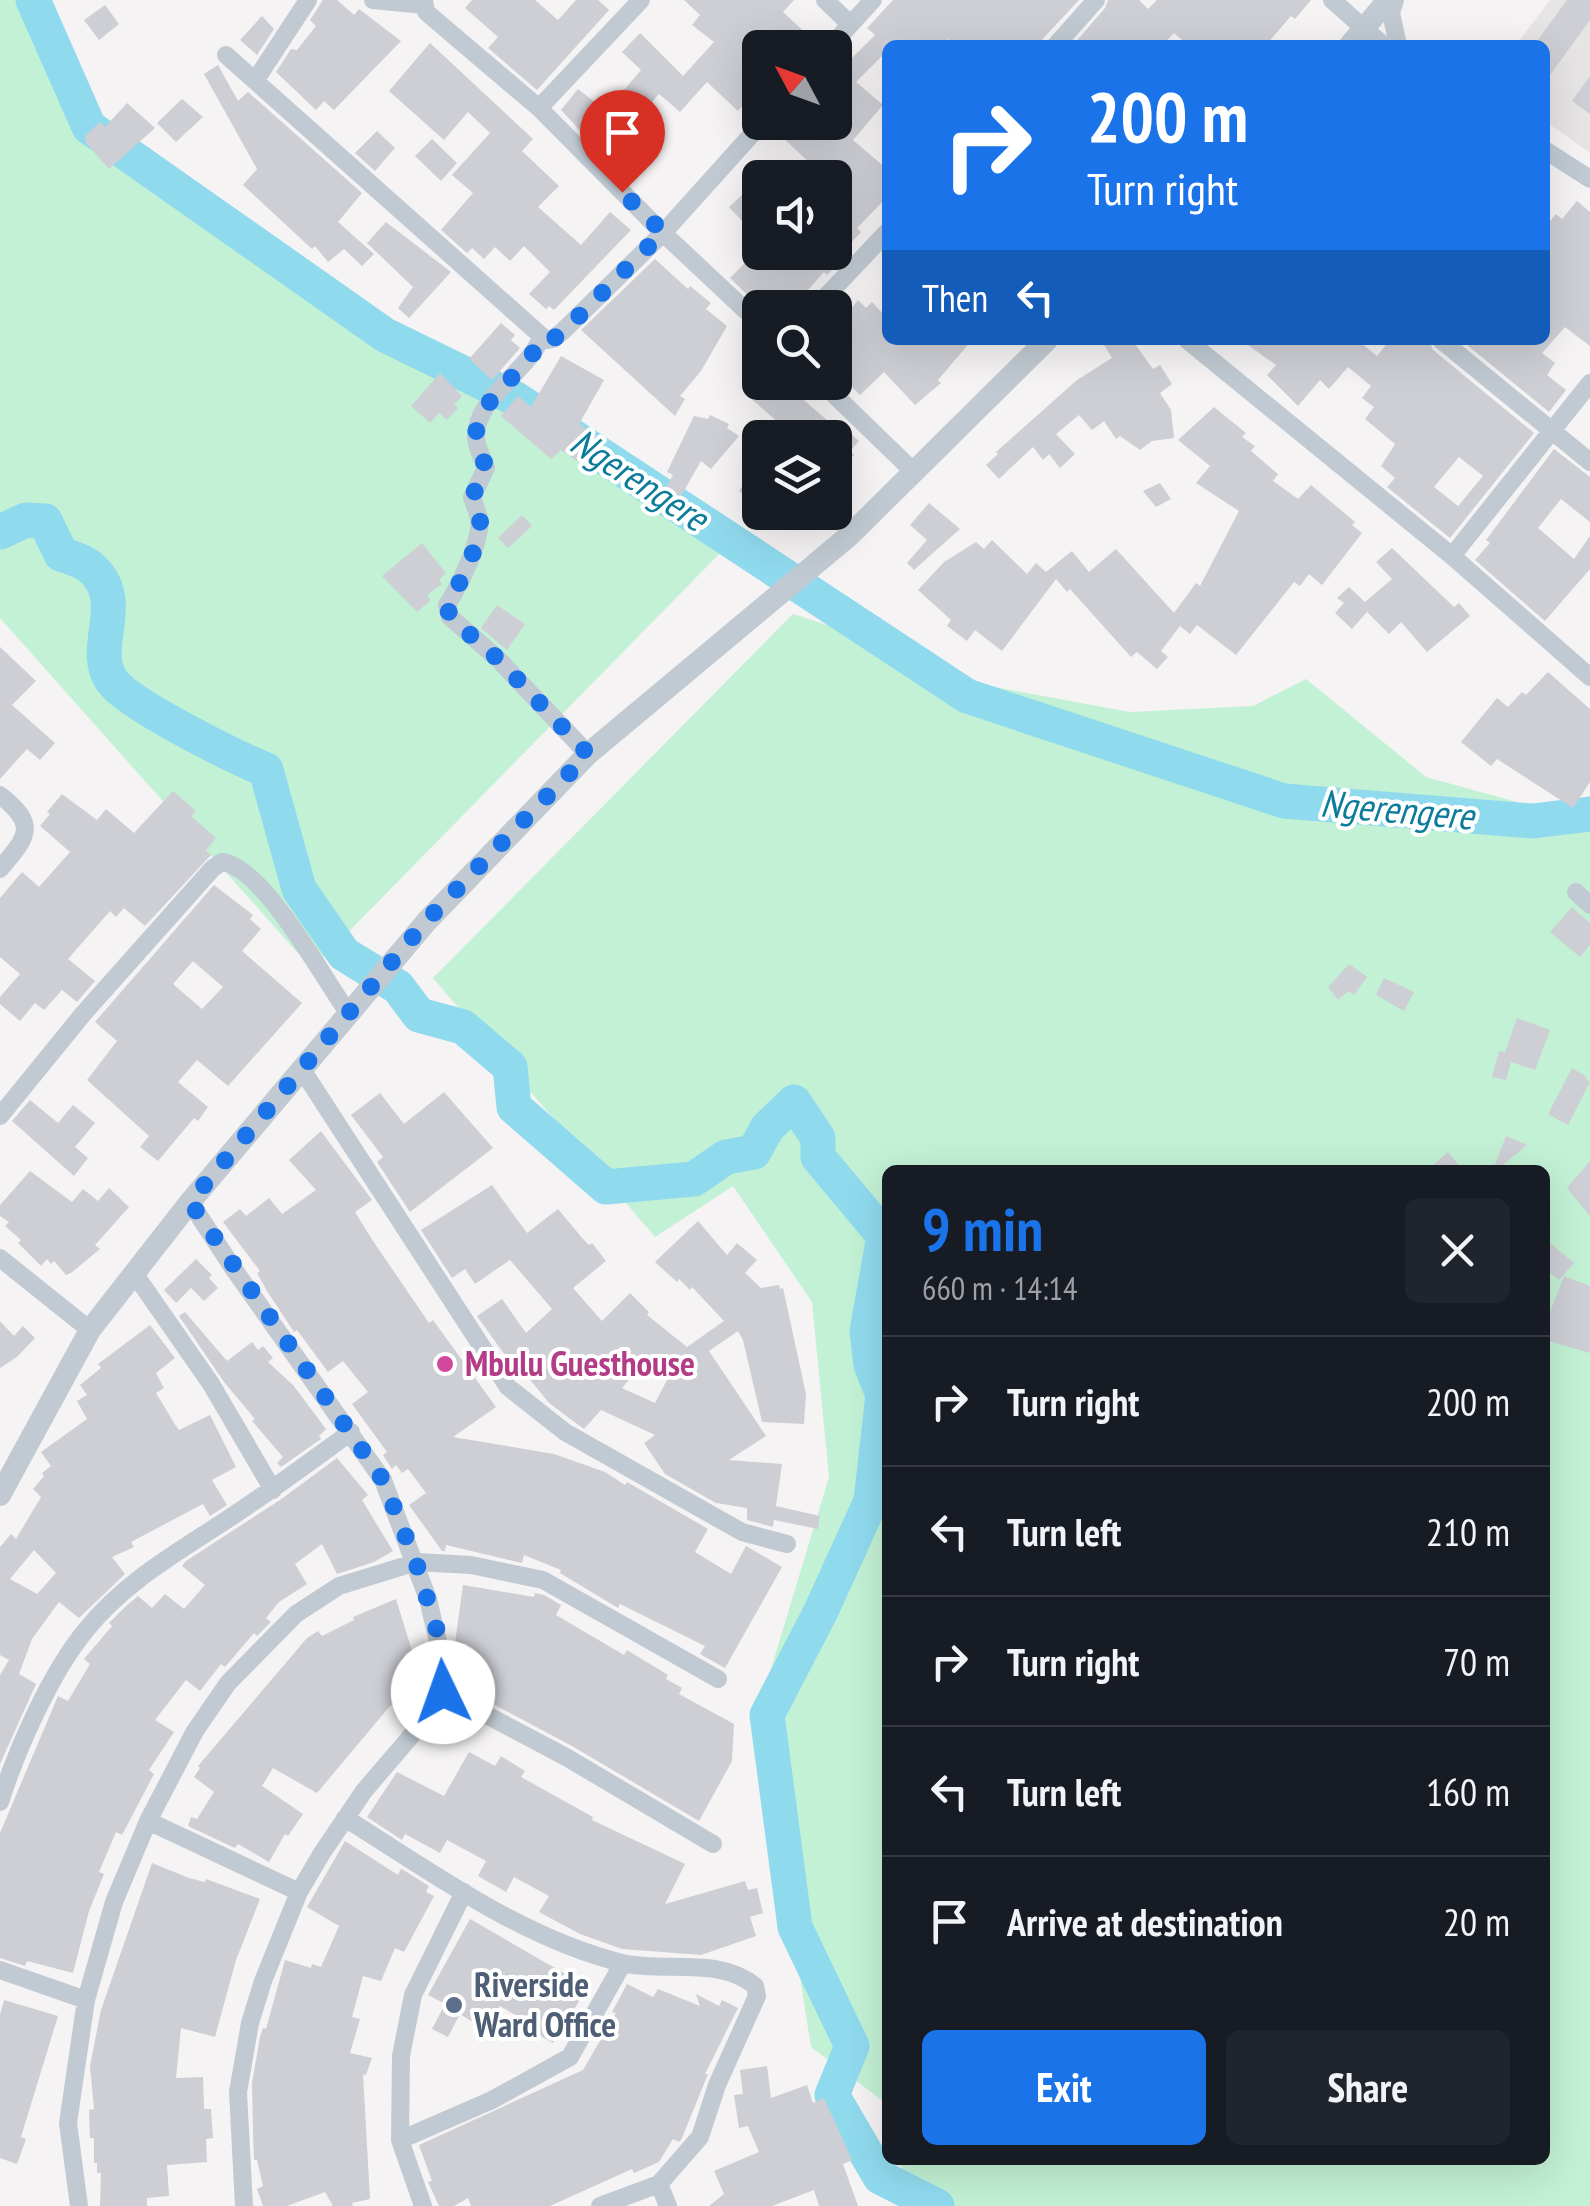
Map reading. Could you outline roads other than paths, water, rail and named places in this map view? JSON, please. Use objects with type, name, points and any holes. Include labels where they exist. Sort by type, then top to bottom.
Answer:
[{"type":"street","points":[[255,80],[308,0]]},
{"type":"street","points":[[373,0],[424,3],[426,12],[540,108],[742,307]]},
{"type":"street","points":[[540,108],[641,0]]},
{"type":"street","points":[[825,0],[850,24]]},
{"type":"street","points":[[845,30],[873,0]]},
{"type":"street","points":[[1060,40],[1096,0]]},
{"type":"street","points":[[1332,0],[1366,40],[1392,0]]},
{"type":"street","points":[[1392,0],[1397,40]]},
{"type":"street","points":[[226,55],[541,338],[553,339],[564,331],[663,232],[747,140]]},
{"type":"street","points":[[1550,153],[1590,178]]},
{"type":"street","points":[[833,290],[882,238]]},
{"type":"street","points":[[541,338],[530,357],[490,402],[478,429],[476,440],[486,468],[472,497],[480,527],[461,584],[447,605],[450,617],[498,659],[588,754]]},
{"type":"street","points":[[0,1496],[90,1330],[190,1202],[468,875],[588,754],[850,535],[1042,345]]},
{"type":"street","points":[[1193,345],[1452,556],[1590,677]]},
{"type":"street","points":[[1447,345],[1590,462]]},
{"type":"street","points":[[1452,556],[1590,384]]},
{"type":"street","points":[[840,400],[913,471]]},
{"type":"street","points":[[0,794],[25,817],[28,828],[0,869]]},
{"type":"street","points":[[0,1116],[84,1014],[222,862],[238,868],[279,910],[350,1014]]},
{"type":"street","points":[[302,1068],[508,1386],[565,1432],[742,1532],[787,1544]]},
{"type":"street","points":[[190,1202],[383,1480],[416,1562],[445,1665],[443,1692],[421,1727],[345,1818],[299,1892],[262,1981],[243,2058],[238,2124],[244,2162],[244,2206]]},
{"type":"street","points":[[0,1258],[90,1330]]},
{"type":"street","points":[[134,1273],[211,1384],[272,1490]]},
{"type":"street","points":[[0,1802],[52,1683],[94,1620],[163,1558],[272,1490],[351,1432]]},
{"type":"street","points":[[79,2206],[68,2122],[86,2000],[114,1902],[148,1822],[194,1731],[228,1683],[296,1614],[339,1586],[416,1562],[471,1565],[543,1580],[718,1680]]},
{"type":"street","points":[[443,1692],[580,1765],[713,1844]]},
{"type":"street","points":[[345,1818],[464,1892],[536,1931],[623,1963],[728,1971],[755,1986],[757,1996],[718,2085],[700,2138],[659,2184],[600,2206]]},
{"type":"street","points":[[148,1822],[299,1892]]},
{"type":"street","points":[[422,2206],[400,2140],[401,2056],[413,1995],[464,1892]]},
{"type":"street","points":[[400,2140],[492,2100],[570,2058],[623,1963]]},
{"type":"street","points":[[0,1970],[86,2000]]},
{"type":"street","points":[[659,2184],[668,2206]]},
{"type":"waterway","name":"Ngerengere","points":[[33,0],[89,127],[385,335],[516,399],[967,696],[1284,801],[1533,821],[1590,814]]},
{"type":"waterway","points":[[0,532],[26,520],[45,521],[61,554],[89,566],[101,579],[107,594],[104,653],[112,681],[160,716],[266,770],[299,889],[344,954],[398,987],[419,1015],[463,1027],[510,1067],[514,1107],[606,1187],[694,1179],[726,1157],[754,1152],[767,1128],[794,1102],[818,1138],[818,1157],[882,1234]]},
{"type":"waterway","points":[[882,1247],[867,1331],[871,1365],[882,1392]]},
{"type":"waterway","points":[[882,1404],[871,1501],[821,1611],[767,1715],[795,1927],[852,2046],[832,2095],[880,2177],[937,2206]]},
{"type":"place","name":"Mbulu Guesthouse","points":[[445,1364]]},
{"type":"place","name":"Riverside Ward Office","points":[[454,2005]]}]
